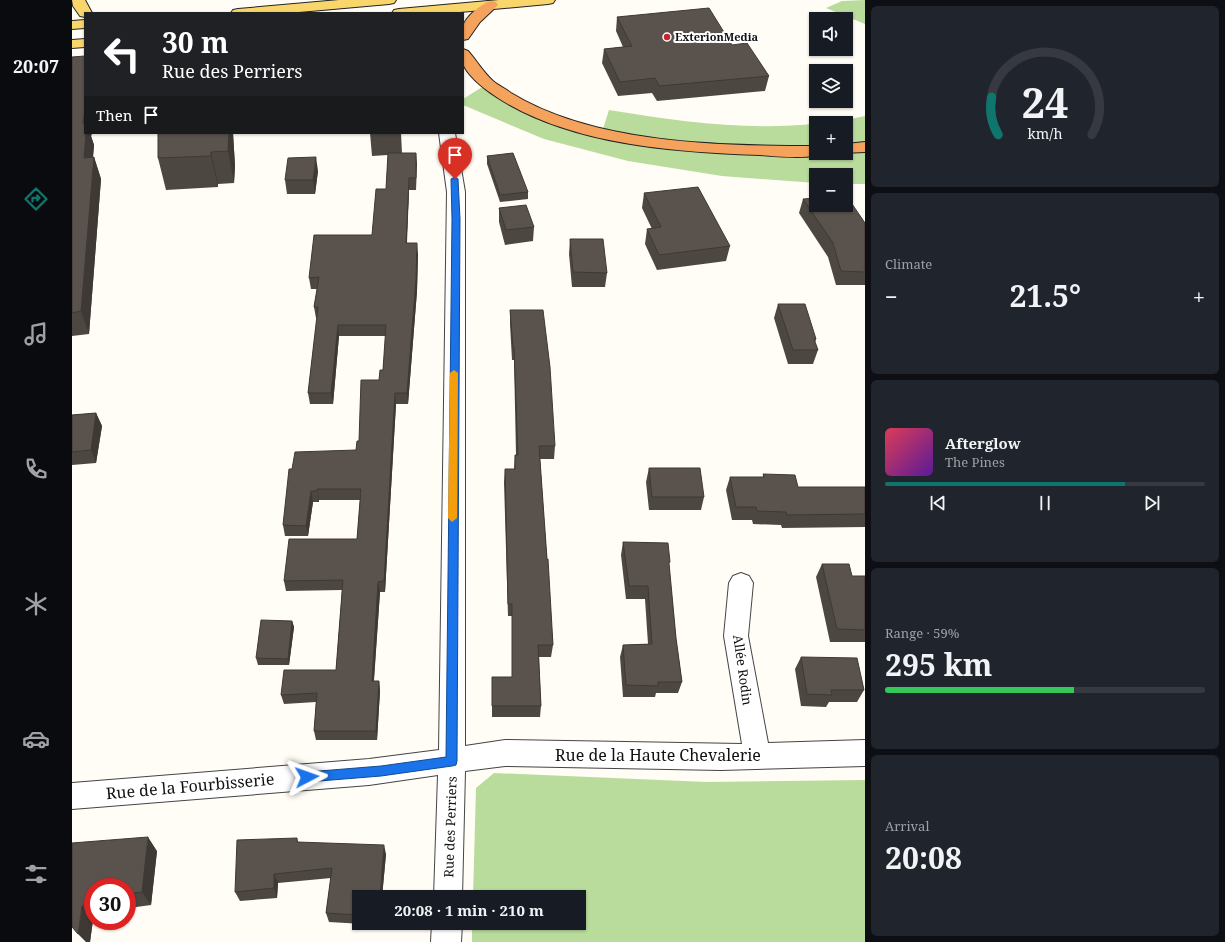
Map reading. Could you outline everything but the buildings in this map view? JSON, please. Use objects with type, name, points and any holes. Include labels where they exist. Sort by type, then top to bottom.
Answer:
[{"type":"highway","points":[[464,35],[475,19],[491,5]]},
{"type":"highway","points":[[464,56],[477,75],[497,92],[525,108],[570,124],[635,138],[712,148],[809,151]]},
{"type":"highway","points":[[853,148],[865,147]]},
{"type":"main road","points":[[72,4],[78,0],[84,12]]},
{"type":"main road","points":[[250,12],[389,0]]},
{"type":"main road","points":[[420,12],[548,0]]},
{"type":"main road","points":[[72,25],[84,24]]},
{"type":"main road","points":[[72,44],[84,43]]},
{"type":"street","name":"Rue des Perriers","points":[[448,134],[452,154],[456,198],[452,761],[448,890]]},
{"type":"street","name":"Allée Rodin","points":[[741,583],[736,636],[756,756]]},
{"type":"street","name":"Rue de la Haute Chevalerie","points":[[452,761],[505,753],[721,757],[865,753]]},
{"type":"street","name":"Rue de la Fourbisserie","points":[[72,796],[369,772],[452,761]]},
{"type":"street","points":[[446,942],[447,930]]},
{"type":"green space","points":[[865,0],[865,24],[853,19],[853,12],[836,12],[826,8],[842,1]]},
{"type":"green space","points":[[487,84],[497,92],[602,132],[609,110],[672,120],[705,123],[769,126],[809,124],[809,160],[853,160],[853,118],[865,116],[865,184],[853,184],[853,168],[809,168],[809,182],[722,176],[628,161],[544,139],[464,105],[464,98]]},
{"type":"green space","points":[[494,773],[707,782],[865,780],[865,942],[472,942],[472,930],[586,930],[586,890],[473,890],[476,788]]},
{"type":"slow traffic","points":[[452,518],[454,373]]},
{"type":"place","name":"ExterionMedia","points":[[667,37]]},
{"type":"route","points":[[307,777],[381,771],[452,761],[452,512],[456,219],[455,179]]}]
